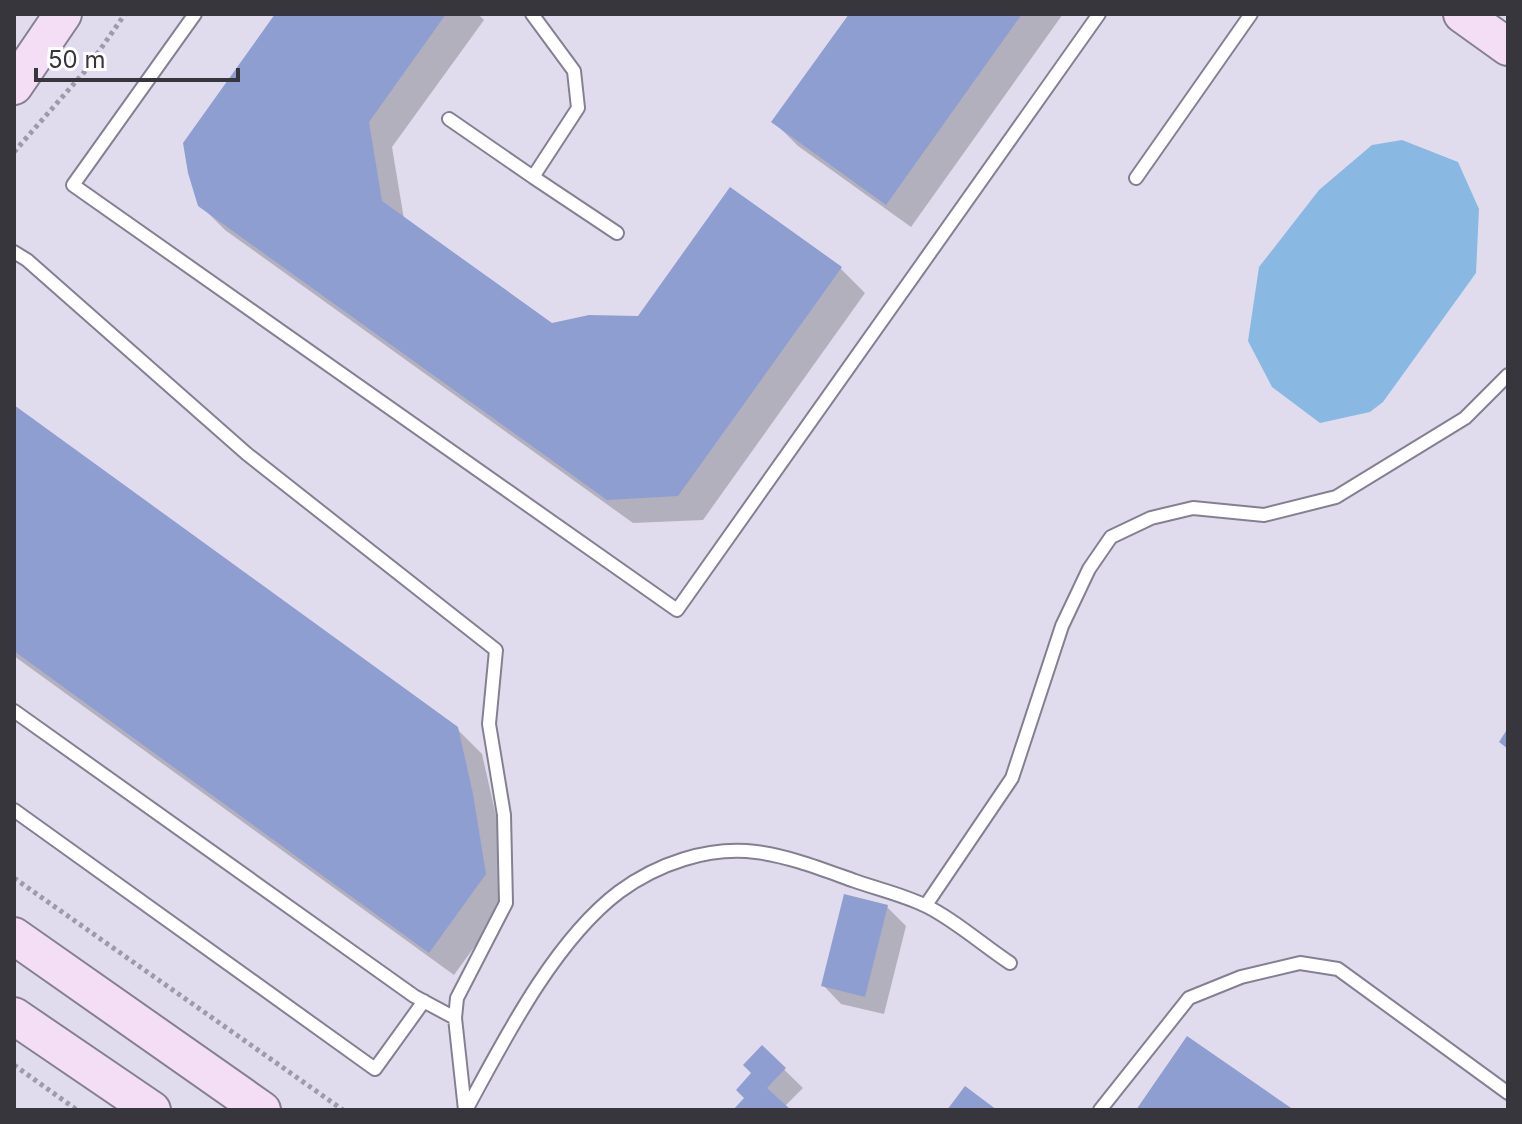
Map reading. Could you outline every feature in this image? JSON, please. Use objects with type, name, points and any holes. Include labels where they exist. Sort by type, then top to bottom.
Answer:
[{"type":"street","points":[[14,86],[63,14]]},
{"type":"street","points":[[1462,14],[1508,47]]},
{"type":"street","points":[[14,936],[262,1110]]},
{"type":"street","points":[[14,1016],[152,1110]]},
{"type":"lane","points":[[195,14],[73,185],[677,610],[1099,14]]},
{"type":"lane","points":[[532,14],[574,71],[578,108],[533,177]]},
{"type":"lane","points":[[1136,178],[1251,14]]},
{"type":"lane","points":[[449,119],[617,233]]},
{"type":"lane","points":[[14,252],[27,260],[247,454],[496,650],[489,724],[504,815],[506,903],[457,998],[455,1018],[465,1110]]},
{"type":"lane","points":[[926,905],[1012,778],[1062,626],[1089,569],[1111,537],[1151,518],[1193,508],[1264,515],[1336,497],[1465,418],[1508,375]]},
{"type":"lane","points":[[14,711],[424,1001],[455,1018]]},
{"type":"lane","points":[[14,810],[375,1069],[424,1001]]},
{"type":"lane","points":[[465,1110],[502,1043],[553,964],[590,919],[619,893],[666,864],[707,854],[755,852],[817,868],[926,905],[1010,963]]},
{"type":"lane","points":[[1100,1110],[1189,998],[1241,977],[1300,963],[1338,969],[1508,1093]]},
{"type":"path","points":[[14,152],[86,70],[125,14]]},
{"type":"path","points":[[14,878],[343,1110]]},
{"type":"path","points":[[14,1065],[77,1110]]},
{"type":"water","points":[[1402,140],[1458,162],[1479,209],[1476,273],[1383,402],[1370,412],[1320,423],[1272,387],[1248,341],[1259,267],[1319,190],[1372,145]]},
{"type":"building","points":[[275,14],[446,14],[369,122],[382,201],[552,323],[589,315],[638,316],[730,187],[842,267],[678,496],[607,500],[198,206],[183,143]]},
{"type":"building","points":[[849,14],[1022,14],[886,205],[771,122]]},
{"type":"building","points":[[14,405],[458,727],[486,874],[429,953],[14,651]]},
{"type":"building","points":[[1508,728],[1508,749],[1499,742]]},
{"type":"building","points":[[844,894],[888,905],[865,997],[821,986]]},
{"type":"building","points":[[1187,1036],[1294,1110],[1136,1110]]},
{"type":"building","points":[[762,1045],[786,1068],[767,1088],[791,1110],[733,1110],[744,1098],[736,1090],[751,1073],[743,1065]]},
{"type":"building","points":[[965,1086],[997,1110],[947,1110]]}]
